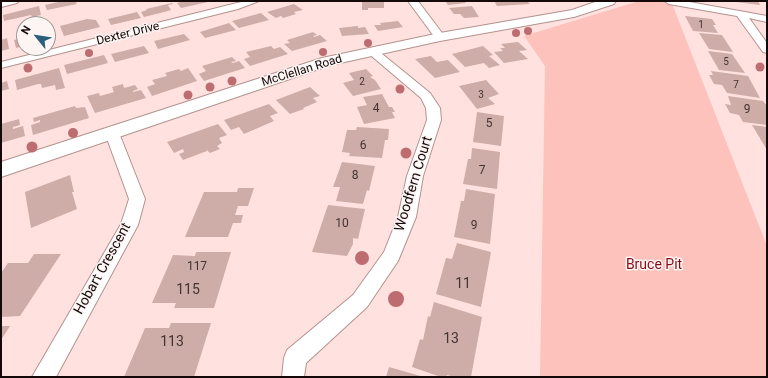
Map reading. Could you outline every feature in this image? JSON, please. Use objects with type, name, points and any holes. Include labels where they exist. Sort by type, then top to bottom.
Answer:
[{"type":"street","points":[[1,4],[14,1]]},
{"type":"street","name":"Dexter Drive","points":[[1,65],[236,7],[254,1]]},
{"type":"street","points":[[413,1],[440,37]]},
{"type":"street","name":"McClellan Road","points":[[1,170],[327,61],[440,37],[574,13],[610,1]]},
{"type":"street","points":[[669,1],[767,19]]},
{"type":"street","points":[[741,15],[767,50]]},
{"type":"street","name":"Woodfern Court","points":[[293,377],[295,358],[360,301],[391,256],[407,217],[415,176],[434,120],[433,108],[426,96],[372,51]]},
{"type":"street","name":"Hobart Crescent","points":[[44,377],[129,225],[137,199],[112,133]]},
{"type":"green space","name":"Bruce Pit","points":[[639,1],[671,1],[767,246],[767,377],[540,377],[545,66],[524,36]]},
{"type":"building","points":[[63,1],[75,1],[77,4],[47,10],[45,5]]},
{"type":"building","points":[[184,1],[208,2],[181,8],[177,3]]},
{"type":"building","points":[[362,1],[384,1],[384,8],[368,8],[368,10],[362,10]]},
{"type":"building","points":[[445,1],[464,1],[466,3],[448,5]]},
{"type":"building","points":[[494,1],[527,1],[530,4],[497,6]]},
{"type":"building","points":[[758,1],[760,5],[736,2]]},
{"type":"building","points":[[173,4],[168,5],[171,10],[144,17],[141,12],[147,10],[146,9]]},
{"type":"building","points":[[294,4],[303,10],[294,12],[296,14],[283,18],[281,16],[276,18],[267,12]]},
{"type":"building","points":[[39,6],[41,15],[16,16],[16,18],[4,21],[3,15]]},
{"type":"building","points":[[472,6],[479,17],[464,18],[460,14],[454,14],[449,8]]},
{"type":"building","points":[[137,12],[141,18],[111,25],[108,19]]},
{"type":"building","points":[[261,13],[269,20],[239,28],[232,21]]},
{"type":"building","points":[[685,16],[712,19],[716,25],[713,25],[718,33],[693,31]]},
{"type":"building","points":[[87,19],[96,20],[100,27],[64,36],[60,26]]},
{"type":"building","points":[[398,21],[403,27],[378,31],[374,25],[381,25],[380,23]]},
{"type":"building","points":[[229,23],[236,30],[205,38],[200,32]]},
{"type":"building","points":[[358,26],[358,28],[365,27],[369,34],[342,36],[339,28]]},
{"type":"building","points":[[313,32],[317,35],[313,36],[314,37],[320,35],[327,41],[292,51],[284,44],[290,43],[287,40]]},
{"type":"building","points":[[699,33],[722,35],[733,52],[709,49]]},
{"type":"building","points":[[184,34],[190,40],[158,49],[154,41]]},
{"type":"building","points":[[7,38],[9,49],[1,51],[1,40]]},
{"type":"building","points":[[518,42],[527,50],[519,51],[528,59],[504,63],[494,52],[503,51],[500,48],[505,48],[501,44]]},
{"type":"building","points":[[144,46],[149,53],[115,62],[111,54]]},
{"type":"building","points":[[271,46],[274,49],[280,47],[288,54],[250,66],[244,59],[250,57],[246,52]]},
{"type":"building","points":[[483,46],[493,55],[489,56],[500,65],[489,68],[484,63],[465,67],[452,54]]},
{"type":"building","points":[[708,51],[732,54],[745,73],[719,70]]},
{"type":"building","points":[[104,55],[108,63],[67,74],[64,65]]},
{"type":"building","points":[[431,56],[437,62],[448,60],[460,72],[435,78],[415,59]]},
{"type":"building","points":[[232,57],[236,61],[231,62],[233,63],[239,61],[245,68],[204,81],[199,74],[206,71],[202,66]]},
{"type":"building","points":[[59,68],[65,88],[56,90],[55,85],[42,88],[41,84],[38,84],[17,90],[15,80]]},
{"type":"building","points":[[188,68],[197,81],[152,96],[147,87],[155,84],[152,80],[167,76],[165,73],[179,69],[181,71]]},
{"type":"building","points":[[366,69],[373,76],[370,77],[375,80],[381,89],[353,96],[343,83],[354,80],[349,73]]},
{"type":"building","points":[[711,71],[748,76],[760,98],[727,93],[722,85],[714,84],[709,75],[713,75]]},
{"type":"building","points":[[486,80],[499,94],[488,98],[495,104],[477,109],[459,86]]},
{"type":"building","points":[[7,81],[9,89],[1,91],[1,83]]},
{"type":"building","points":[[123,84],[124,88],[135,85],[138,89],[133,92],[141,90],[146,98],[95,113],[87,96],[99,93],[100,96],[114,92],[112,87]]},
{"type":"building","points":[[310,87],[320,96],[313,98],[317,102],[303,108],[304,109],[290,114],[276,100]]},
{"type":"building","points":[[382,94],[389,107],[392,107],[395,112],[392,112],[395,118],[364,124],[357,107],[367,105],[363,97]]},
{"type":"building","points":[[728,96],[763,101],[767,106],[767,125],[743,122],[739,115],[730,113],[725,104],[731,105]]},
{"type":"building","points":[[269,104],[278,113],[270,116],[274,121],[244,134],[239,127],[231,130],[224,120]]},
{"type":"building","points":[[75,106],[76,108],[85,107],[89,118],[33,135],[31,125],[40,122],[40,120],[34,122],[33,118]]},
{"type":"building","points":[[477,112],[504,116],[501,146],[473,142]]},
{"type":"building","points":[[19,119],[20,125],[13,127],[13,129],[23,126],[25,136],[1,143],[1,124]]},
{"type":"building","points":[[218,124],[227,135],[219,138],[222,143],[217,146],[220,149],[210,153],[207,150],[183,160],[179,154],[184,152],[183,149],[174,153],[167,142]]},
{"type":"building","points":[[752,125],[767,127],[767,150]]},
{"type":"building","points":[[357,127],[389,129],[388,140],[385,140],[382,158],[349,156],[350,153],[342,152],[347,130],[356,130]]},
{"type":"building","points":[[472,148],[500,152],[497,189],[463,184],[468,159],[471,159]]},
{"type":"building","points":[[342,162],[375,166],[369,191],[367,190],[363,204],[336,201],[340,187],[333,187]]},
{"type":"building","points":[[70,175],[74,192],[72,192],[77,209],[31,228],[25,192]]},
{"type":"building","points":[[238,188],[254,188],[248,206],[238,206],[235,215],[243,215],[241,223],[233,223],[228,237],[185,237],[204,192],[237,192]]},
{"type":"building","points":[[466,189],[495,194],[490,244],[454,237],[461,201],[464,201]]},
{"type":"building","points":[[328,205],[365,209],[358,239],[353,238],[353,244],[347,256],[312,252]]},
{"type":"building","points":[[457,243],[491,252],[481,307],[436,294],[446,258],[452,259]]},
{"type":"building","points":[[196,252],[231,252],[214,308],[174,308],[176,303],[152,303],[173,255],[195,256]]},
{"type":"building","points":[[34,254],[61,254],[20,316],[1,317],[1,273],[8,263],[28,263]]},
{"type":"building","points":[[434,302],[482,317],[471,377],[454,377],[447,375],[446,377],[441,377],[412,367],[420,339],[423,340],[428,316],[430,317]]},
{"type":"building","points":[[171,323],[211,323],[194,377],[124,377],[145,328],[169,328]]},
{"type":"building","points":[[1,326],[10,326],[1,340]]},
{"type":"building","points":[[389,367],[424,377],[386,377]]}]
